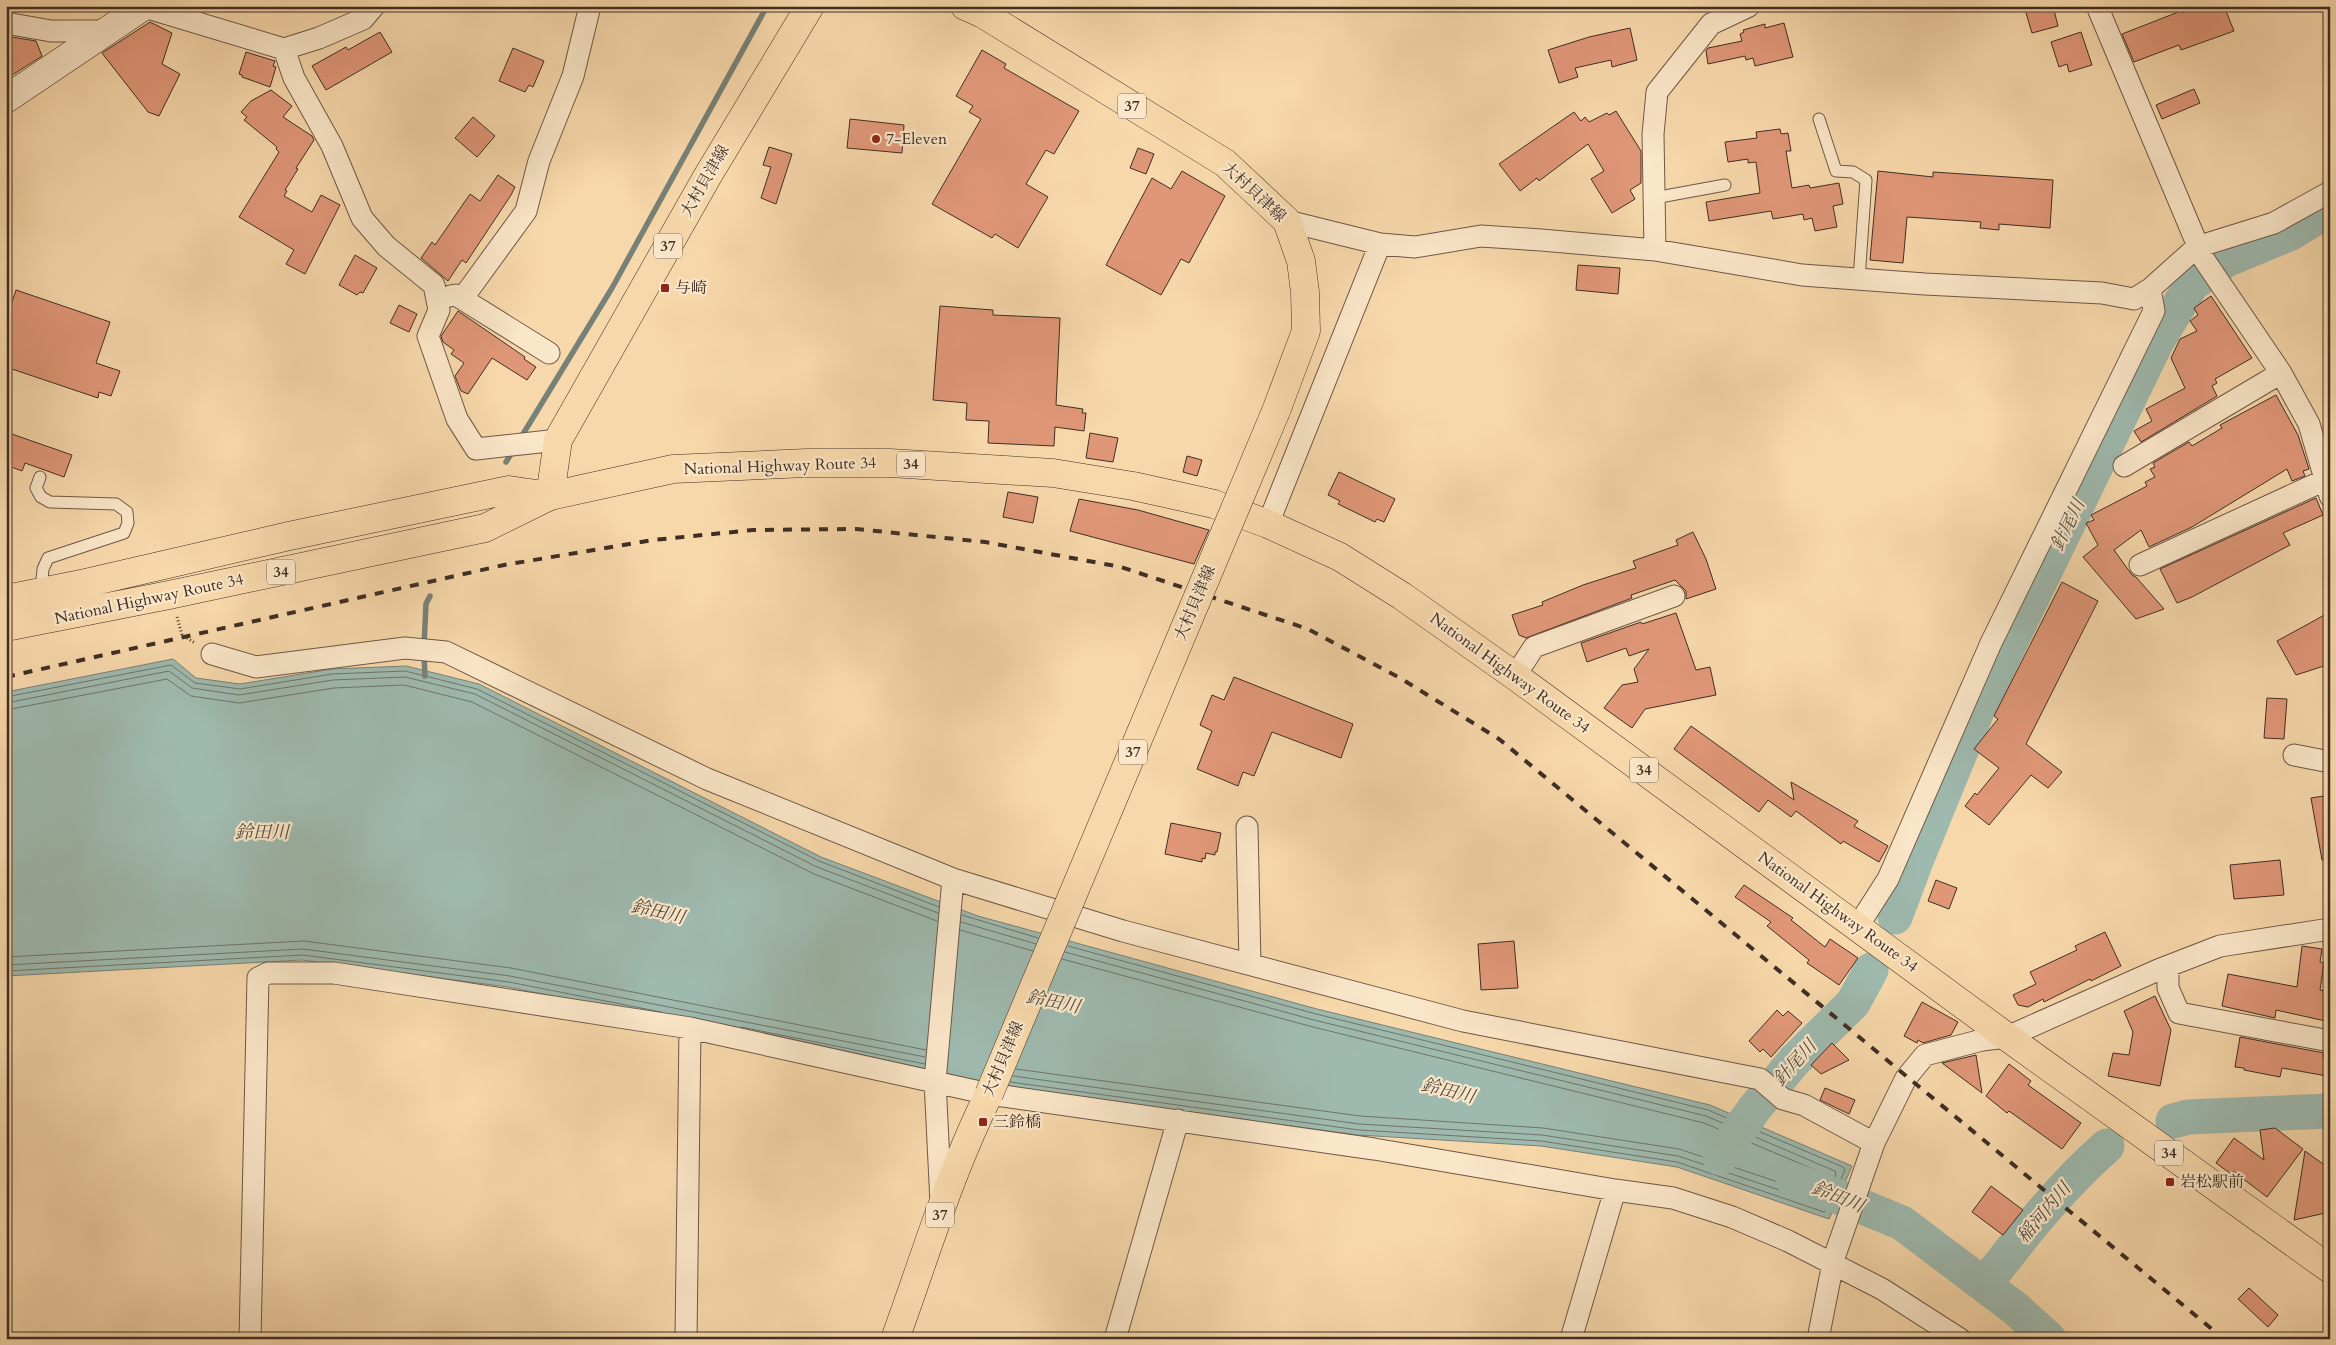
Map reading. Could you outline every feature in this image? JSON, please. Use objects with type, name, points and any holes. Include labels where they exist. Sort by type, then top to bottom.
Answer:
[{"type":"main road","name":"大村貝津線","points":[[550,496],[546,442],[810,6]]},
{"type":"main road","name":"大村貝津線","points":[[896,1339],[941,1211],[976,1121],[1276,411],[1306,331],[1305,292],[1301,261],[1287,221],[1225,163],[983,14],[965,6]]},
{"type":"main road","name":"National Highway Route 34","points":[[6,627],[169,596],[485,528],[550,496],[673,469],[807,463],[890,463],[1053,473],[1124,485],[1214,504],[1268,524],[1348,562],[1402,596],[1858,926],[2007,1037],[2330,1269]]},
{"type":"main road","name":"National Highway Route 34","points":[[6,599],[289,536],[509,490],[550,496]]},
{"type":"street","points":[[6,99],[141,7],[284,49],[319,38],[363,19],[374,6]]},
{"type":"street","points":[[462,299],[526,211],[539,161],[573,76],[590,6]]},
{"type":"street","points":[[1655,250],[1653,134],[1657,92],[1711,24],[1749,6]]},
{"type":"street","points":[[2096,6],[2200,253],[2281,373],[2309,424],[2327,488],[2140,565]]},
{"type":"street","points":[[6,23],[51,31],[108,31]]},
{"type":"street","points":[[284,49],[294,78],[332,146],[362,218],[386,246],[434,285],[439,310],[428,336],[457,419],[476,449],[546,442]]},
{"type":"street","points":[[1287,221],[1380,244],[1415,247],[1481,236],[1655,250],[1802,275],[2102,293],[2134,298],[2150,289],[2200,253],[2274,223],[2330,192]]},
{"type":"street","points":[[1268,524],[1380,244]]},
{"type":"street","points":[[1858,926],[1888,879],[1991,643],[2154,311],[2150,289]]},
{"type":"street","points":[[437,298],[456,295],[548,353]]},
{"type":"street","points":[[2124,466],[2281,373]]},
{"type":"street","points":[[1515,676],[1534,647],[1596,614],[1674,596]]},
{"type":"street","points":[[212,654],[256,667],[406,648],[446,652],[707,779],[953,888],[1250,964],[1463,1022],[1760,1079],[1783,1099],[1804,1105],[1873,1146]]},
{"type":"street","points":[[2294,755],[2330,762]]},
{"type":"street","points":[[1246,827],[1250,964]]},
{"type":"street","points":[[941,1211],[935,1075],[953,888]]},
{"type":"street","points":[[1818,1339],[1833,1262],[1873,1146],[1906,1078],[1925,1055],[1982,1040],[2007,1037],[2168,966],[2220,946],[2330,929]]},
{"type":"street","points":[[2168,966],[2168,988],[2179,1013],[2330,1041]]},
{"type":"street","points":[[250,1339],[258,978],[268,973],[334,973],[690,1028],[935,1075],[989,1094],[1374,1148],[1615,1190],[1672,1198],[1732,1217],[1833,1262],[1882,1289],[1960,1339]]},
{"type":"street","points":[[686,1339],[690,1028]]},
{"type":"street","points":[[1115,1339],[1178,1120]]},
{"type":"street","points":[[1571,1339],[1615,1190]]},
{"type":"lane","points":[[1819,119],[1836,171],[1853,172],[1866,180],[1859,279]]},
{"type":"lane","points":[[1654,198],[1725,185]]},
{"type":"lane","points":[[40,477],[36,488],[41,497],[50,502],[116,504],[127,512],[128,523],[124,533],[48,558],[43,569],[41,592]]},
{"type":"path","points":[[169,596],[182,635],[212,654]]},
{"type":"water","points":[[173,659],[196,678],[240,684],[332,669],[406,666],[479,684],[821,857],[978,916],[1317,1009],[1710,1105],[1852,1166],[1829,1219],[1677,1167],[1541,1146],[1358,1135],[1018,1089],[508,987],[302,960],[6,976],[6,692]]},
{"type":"building","points":[[2024,6],[2053,6],[2058,26],[2032,33]]},
{"type":"building","points":[[2201,6],[2224,6],[2234,31],[2181,50],[2179,45],[2134,62],[2122,34],[2181,11],[2182,13]]},
{"type":"building","points":[[150,22],[172,33],[162,64],[180,74],[159,116],[148,112],[102,53]]},
{"type":"building","points":[[1784,23],[1793,57],[1755,66],[1753,58],[1746,60],[1745,56],[1708,64],[1706,51],[1708,48],[1742,41],[1740,34],[1744,32],[1743,30],[1765,24],[1765,28]]},
{"type":"building","points":[[1630,28],[1637,60],[1612,67],[1611,60],[1575,68],[1578,77],[1559,83],[1548,50],[1589,37]]},
{"type":"building","points":[[380,32],[392,52],[326,90],[312,66],[346,47],[348,50]]},
{"type":"building","points":[[2081,32],[2092,65],[2069,72],[2067,64],[2059,67],[2051,42]]},
{"type":"building","points":[[6,36],[36,41],[42,56],[6,79],[6,58],[12,55]]},
{"type":"building","points":[[513,48],[544,61],[533,87],[529,85],[525,92],[499,81]]},
{"type":"building","points":[[982,50],[1006,64],[1004,68],[1079,111],[1054,154],[1046,150],[1026,184],[1048,197],[1018,248],[995,234],[992,238],[932,204],[981,119],[969,112],[973,106],[956,96]]},
{"type":"building","points":[[246,52],[275,61],[273,66],[276,67],[270,87],[242,77],[239,74]]},
{"type":"building","points":[[2194,89],[2200,103],[2162,119],[2156,105]]},
{"type":"building","points":[[271,90],[292,106],[283,117],[312,136],[314,140],[296,168],[298,169],[285,190],[287,191],[284,196],[312,212],[321,195],[340,205],[305,274],[286,264],[294,250],[239,217],[279,152],[276,149],[277,147],[244,120],[247,117],[241,112],[251,101]]},
{"type":"building","points":[[1616,111],[1641,151],[1641,183],[1630,190],[1635,199],[1612,213],[1591,179],[1604,171],[1588,144],[1539,181],[1537,178],[1520,191],[1499,164],[1574,112],[1581,121],[1585,117],[1589,122],[1607,113],[1609,115]]},
{"type":"building","points":[[473,117],[495,136],[477,157],[455,138]]},
{"type":"building","name":"7-Eleven","points":[[850,119],[904,125],[902,153],[847,148]]},
{"type":"building","points":[[1780,129],[1781,134],[1788,133],[1791,151],[1786,151],[1792,188],[1809,185],[1810,188],[1839,183],[1843,204],[1833,206],[1837,227],[1815,231],[1812,218],[1804,220],[1803,214],[1773,219],[1771,211],[1709,221],[1706,202],[1760,193],[1756,162],[1748,163],[1748,159],[1728,162],[1725,142],[1757,138],[1756,132]]},
{"type":"building","points":[[769,147],[792,154],[776,204],[761,198],[771,167],[763,165]]},
{"type":"building","points":[[1138,148],[1154,154],[1146,174],[1130,168]]},
{"type":"building","points":[[1182,171],[1225,196],[1189,263],[1181,259],[1161,295],[1106,265],[1152,178],[1171,189]]},
{"type":"building","points":[[1878,171],[1933,177],[1933,172],[2053,180],[2050,228],[1999,224],[1999,230],[1980,228],[1981,222],[1907,217],[1903,263],[1870,260]]},
{"type":"building","points":[[498,175],[515,187],[466,263],[462,260],[448,281],[421,258],[432,242],[435,245],[470,194],[480,201]]},
{"type":"building","points":[[355,255],[377,268],[363,293],[360,292],[357,295],[339,285]]},
{"type":"building","points":[[1578,265],[1620,268],[1618,294],[1576,290]]},
{"type":"building","points":[[16,290],[110,322],[96,363],[120,371],[111,396],[99,392],[98,398],[6,367],[6,320]]},
{"type":"building","points":[[2211,296],[2252,358],[2215,379],[2217,383],[2212,386],[2217,396],[2141,442],[2134,431],[2152,421],[2146,409],[2185,388],[2171,358],[2180,339],[2197,331],[2190,321],[2198,315],[2194,308]]},
{"type":"building","points":[[399,305],[417,314],[409,332],[390,323]]},
{"type":"building","points":[[940,306],[993,310],[993,315],[1060,318],[1056,405],[1083,409],[1082,413],[1086,413],[1084,431],[1055,427],[1054,446],[988,443],[989,421],[966,420],[967,403],[933,400]]},
{"type":"building","points":[[458,311],[525,357],[524,359],[536,367],[527,380],[492,358],[468,394],[461,391],[455,376],[464,363],[451,354],[454,350],[443,342],[441,336]]},
{"type":"building","points":[[2276,395],[2298,435],[2309,469],[2303,471],[2305,476],[2292,481],[2287,469],[2192,527],[2149,547],[2141,530],[2114,550],[2132,575],[2136,577],[2164,609],[2136,619],[2083,557],[2098,545],[2086,523],[2094,520],[2091,515],[2147,486],[2145,482],[2155,477],[2150,469],[2155,467],[2153,463],[2189,442],[2192,446],[2222,428],[2220,425]]},
{"type":"building","points":[[6,432],[72,455],[64,477],[25,463],[22,471],[6,465]]},
{"type":"building","points":[[1090,433],[1118,438],[1113,462],[1086,458]]},
{"type":"building","points":[[1187,456],[1202,460],[1197,476],[1183,472]]},
{"type":"building","points":[[1339,472],[1395,499],[1384,522],[1377,519],[1375,522],[1338,504],[1340,501],[1328,495]]},
{"type":"building","points":[[1008,492],[1038,497],[1033,523],[1003,517]]},
{"type":"building","points":[[2316,498],[2323,515],[2283,533],[2290,545],[2192,597],[2177,603],[2160,569]]},
{"type":"building","points":[[1079,499],[1138,510],[1209,530],[1194,564],[1070,531]]},
{"type":"building","points":[[1693,532],[1706,559],[1716,589],[1686,599],[1686,591],[1675,580],[1631,595],[1632,598],[1526,638],[1519,635],[1512,615],[1543,605],[1542,602],[1583,585],[1636,568],[1633,561],[1678,545],[1676,540]]},
{"type":"building","points":[[2062,582],[2098,601],[2026,744],[2062,772],[2048,788],[2031,775],[1989,825],[1965,806],[1975,793],[1977,795],[1999,768],[1974,749],[1998,719],[1994,716]]},
{"type":"building","points":[[2330,612],[2330,664],[2296,675],[2277,641]]},
{"type":"building","points":[[1676,613],[1696,670],[1710,667],[1716,695],[1645,709],[1632,728],[1604,708],[1622,685],[1638,682],[1634,669],[1649,649],[1629,656],[1626,648],[1587,662],[1581,643],[1641,622],[1642,624]]},
{"type":"building","points":[[1234,677],[1353,724],[1341,758],[1272,732],[1254,776],[1243,772],[1238,786],[1197,769],[1212,731],[1200,725],[1212,695],[1224,700]]},
{"type":"building","points":[[2267,698],[2287,699],[2284,739],[2264,738]]},
{"type":"building","points":[[1691,726],[1794,800],[1791,782],[1858,821],[1854,826],[1888,846],[1879,862],[1843,841],[1841,844],[1796,811],[1791,817],[1768,800],[1759,812],[1674,749]]},
{"type":"building","points":[[2330,795],[2330,860],[2322,860],[2311,798]]},
{"type":"building","points":[[1171,823],[1221,833],[1215,855],[1206,853],[1205,859],[1202,858],[1202,862],[1165,854]]},
{"type":"building","points":[[2280,860],[2284,895],[2234,899],[2230,865]]},
{"type":"building","points":[[1936,880],[1957,888],[1949,909],[1928,901]]},
{"type":"building","points":[[1744,885],[1793,918],[1791,920],[1825,947],[1830,939],[1858,958],[1839,985],[1807,963],[1809,960],[1767,926],[1771,922],[1735,897]]},
{"type":"building","points":[[2105,932],[2121,966],[2044,1002],[2043,999],[2028,1007],[2018,1005],[2013,995],[2036,984],[2030,972],[2077,950],[2075,946]]},
{"type":"building","points":[[1514,941],[1518,988],[1481,990],[1478,944]]},
{"type":"building","points":[[2302,946],[2322,949],[2320,962],[2324,963],[2320,990],[2330,992],[2330,1022],[2276,1010],[2275,1018],[2222,1006],[2228,974],[2297,987]]},
{"type":"building","points":[[2155,996],[2171,1030],[2160,1086],[2108,1076],[2113,1053],[2129,1055],[2133,1032],[2124,1011]]},
{"type":"building","points":[[1922,1002],[1958,1022],[1951,1035],[1923,1043],[1918,1040],[1917,1043],[1904,1036]]},
{"type":"building","points":[[1777,1010],[1783,1016],[1788,1011],[1802,1023],[1771,1057],[1763,1049],[1760,1052],[1749,1041]]},
{"type":"building","points":[[2240,1037],[2324,1053],[2323,1057],[2330,1059],[2327,1076],[2282,1068],[2280,1077],[2235,1067]]},
{"type":"building","points":[[1832,1043],[1849,1060],[1821,1074],[1811,1065]]},
{"type":"building","points":[[1976,1055],[1982,1093],[1942,1063]]},
{"type":"building","points":[[2009,1064],[2031,1081],[2028,1085],[2081,1123],[2062,1149],[2009,1111],[2007,1113],[1986,1096]]},
{"type":"building","points":[[1825,1088],[1855,1100],[1849,1114],[1820,1100]]},
{"type":"building","points":[[2275,1128],[2303,1149],[2267,1197],[2233,1171],[2231,1174],[2216,1163],[2234,1138],[2264,1160],[2260,1130]]},
{"type":"building","points":[[2305,1151],[2330,1169],[2330,1212],[2294,1220]]},
{"type":"building","points":[[1991,1186],[2023,1210],[2003,1235],[1972,1212]]},
{"type":"building","points":[[2249,1288],[2278,1315],[2268,1327],[2238,1299]]},
{"type":"waterway","points":[[520,439],[612,288],[767,6]]},
{"type":"waterway","name":"針尾川","points":[[1895,917],[1978,709],[2156,343],[2192,284],[2226,260],[2291,233],[2330,209]]},
{"type":"waterway","points":[[506,462],[513,451]]},
{"type":"waterway","points":[[424,646],[426,604],[430,596]]},
{"type":"waterway","points":[[424,655],[425,676]]},
{"type":"waterway","name":"針尾川","points":[[1720,1158],[1754,1109],[1795,1060],[1853,1003],[1871,970]]},
{"type":"waterway","name":"稲河内川","points":[[2173,1121],[2188,1117],[2330,1111]]},
{"type":"waterway","name":"稲河内川","points":[[1985,1284],[2027,1230],[2073,1178],[2107,1146]]},
{"type":"waterway","name":"鈴田川","points":[[1793,1180],[1902,1223],[2016,1309],[2049,1339]]},
{"type":"railway","points":[[6,677],[504,565],[653,540],[753,530],[856,529],[985,542],[1121,567],[1308,629],[1400,678],[1499,739],[2224,1339]]},
{"type":"place","name":"7-Eleven","points":[[876,139]]},
{"type":"place","name":"与崎","points":[[665,288]]},
{"type":"place","name":"三鈴橋","points":[[983,1122]]},
{"type":"place","name":"岩松駅前","points":[[2170,1182]]}]
